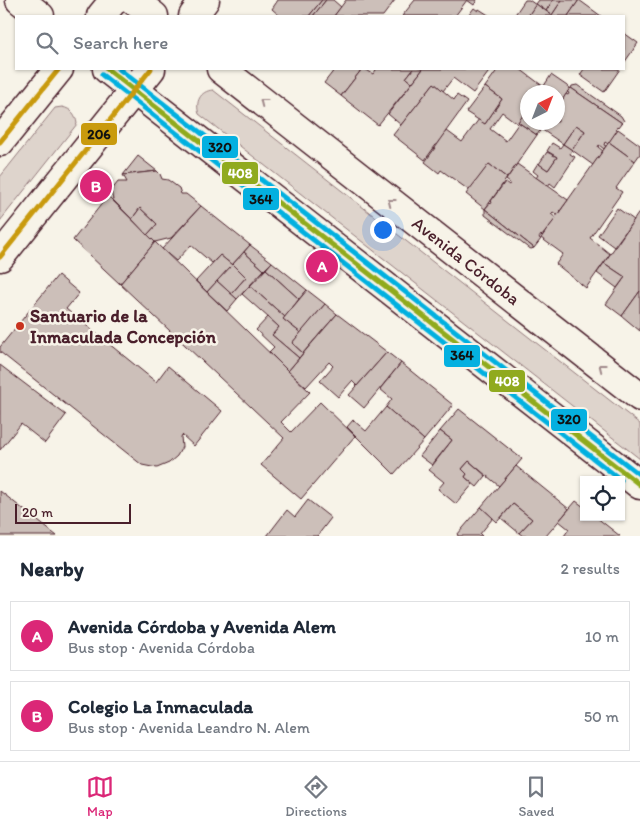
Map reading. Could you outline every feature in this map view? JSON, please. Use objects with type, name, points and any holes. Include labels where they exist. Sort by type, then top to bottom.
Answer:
[{"type":"main road","points":[[20,0],[39,15]]},
{"type":"main road","points":[[102,15],[114,0]]},
{"type":"main road","points":[[133,0],[153,15]]},
{"type":"main road","points":[[193,15],[205,0]]},
{"type":"main road","points":[[0,142],[57,70]]},
{"type":"main road","points":[[110,70],[142,79],[640,485]]},
{"type":"main road","name":"Avenida Córdoba","points":[[222,70],[640,397]]},
{"type":"main road","points":[[0,257],[142,79]]},
{"type":"shaded area","points":[[213,90],[640,424],[640,459],[199,114],[198,101],[205,92]]},
{"type":"shaded area","points":[[62,107],[73,113],[77,124],[0,221],[0,177],[55,108]]},
{"type":"building","points":[[278,0],[322,0],[310,15],[279,15],[272,9]]},
{"type":"building","points":[[322,0],[326,0],[314,15],[310,15]]},
{"type":"building","points":[[326,0],[333,0],[341,7],[335,15],[314,15]]},
{"type":"building","points":[[346,0],[395,0],[384,15],[335,15]]},
{"type":"building","points":[[415,0],[467,0],[456,15],[403,15]]},
{"type":"building","points":[[467,0],[477,0],[474,5]]},
{"type":"building","points":[[525,0],[529,0],[536,5],[529,15],[515,15]]},
{"type":"building","points":[[539,0],[553,0],[546,11],[536,4]]},
{"type":"building","points":[[553,0],[562,0],[552,15],[546,11]]},
{"type":"building","points":[[562,0],[579,0],[569,15],[552,15]]},
{"type":"building","points":[[579,0],[600,15],[569,15]]},
{"type":"building","points":[[536,4],[552,15],[529,15]]},
{"type":"building","points":[[474,8],[488,15],[469,15]]},
{"type":"building","points":[[625,34],[638,43],[625,62]]},
{"type":"building","points":[[334,70],[361,70],[341,96],[324,83]]},
{"type":"building","points":[[361,70],[367,70],[373,74],[376,70],[412,70],[406,78],[412,83],[378,125],[341,96]]},
{"type":"building","points":[[412,70],[422,70],[412,83],[406,78]]},
{"type":"building","points":[[422,70],[490,70],[473,93],[453,78],[443,91],[434,83],[401,125],[388,114]]},
{"type":"building","points":[[497,70],[521,70],[541,85],[520,85],[520,119],[518,122],[520,123],[520,130],[530,130],[537,135],[507,178],[489,164],[470,191],[441,170],[439,173],[425,162],[447,131],[462,142],[479,119],[485,124],[502,99],[485,87]],"holes":[[[502,112],[518,124],[506,141],[490,129]]]},
{"type":"building","points":[[583,70],[619,70],[604,92],[580,75]]},
{"type":"building","points":[[551,75],[570,88],[565,96],[565,85],[545,85]]},
{"type":"building","points":[[434,83],[454,100],[457,95],[467,102],[425,160],[393,135]]},
{"type":"building","points":[[577,85],[621,116],[624,121],[622,123],[571,88]]},
{"type":"building","points":[[485,87],[502,99],[485,124],[466,112]]},
{"type":"building","points":[[571,88],[622,123],[616,129],[618,130],[608,144],[605,142],[604,145],[606,146],[604,149],[599,145],[598,147],[603,151],[593,165],[572,150],[585,131],[576,125],[563,144],[542,130],[565,130],[565,96],[569,93],[567,92]]},
{"type":"building","points":[[576,125],[585,131],[572,150],[563,144]]},
{"type":"building","points":[[618,129],[640,145],[640,154],[635,161],[609,142]]},
{"type":"building","points":[[530,130],[540,130],[537,135]]},
{"type":"building","points":[[609,142],[635,161],[616,188],[622,192],[590,238],[610,254],[586,288],[556,264],[563,254],[541,238]]},
{"type":"building","points":[[552,143],[560,148],[563,144],[572,150],[570,154],[575,157],[555,187],[550,183],[548,186],[536,178],[538,175],[533,171],[538,163],[548,170],[557,157],[547,151]]},
{"type":"building","points":[[547,152],[557,157],[548,170],[539,164]]},
{"type":"building","points":[[138,156],[157,171],[123,175]]},
{"type":"building","points":[[489,164],[507,178],[485,209],[466,194]]},
{"type":"building","points":[[517,164],[568,200],[557,215],[553,212],[551,214],[556,218],[541,235],[539,238],[541,239],[534,248],[485,209],[491,204],[491,201],[505,182],[509,185],[510,183],[506,180]]},
{"type":"building","points":[[157,171],[162,179],[168,180],[179,188],[181,194],[186,194],[201,206],[171,238],[155,242],[147,235],[157,224],[140,208],[132,219],[113,200],[111,191],[118,182],[127,182],[123,175]]},
{"type":"building","points":[[108,196],[155,242],[120,284],[73,240]]},
{"type":"building","points":[[201,206],[250,245],[232,265],[220,255],[212,263],[191,245],[176,261],[162,249]]},
{"type":"building","points":[[140,208],[157,224],[147,235],[132,219]]},
{"type":"building","points":[[617,208],[634,220],[614,247],[598,235]]},
{"type":"building","points":[[485,209],[534,248],[527,247],[485,215]]},
{"type":"building","points":[[640,211],[640,291],[622,316],[606,304],[625,277],[604,263]]},
{"type":"building","points":[[155,242],[310,392],[281,422],[291,432],[320,402],[355,436],[301,499],[261,465],[284,438],[120,284]]},
{"type":"building","points":[[250,245],[272,262],[264,270],[244,252]]},
{"type":"building","points":[[244,252],[264,270],[237,299],[231,294],[246,277],[233,264]]},
{"type":"building","points":[[220,255],[232,265],[207,292],[196,281]]},
{"type":"building","points":[[272,262],[307,290],[299,299],[266,269]]},
{"type":"building","points":[[604,263],[625,277],[617,288],[597,273]]},
{"type":"building","points":[[233,264],[246,277],[231,294],[217,281]]},
{"type":"building","points":[[266,269],[299,299],[285,317],[250,286]]},
{"type":"building","points":[[58,275],[79,293],[66,309],[156,382],[168,366],[222,411],[194,446],[182,435],[182,447],[177,456],[169,463],[157,468],[142,465],[0,352],[0,347]]},
{"type":"building","points":[[217,281],[237,299],[227,311],[207,292]]},
{"type":"building","points":[[250,286],[285,317],[283,319],[301,333],[292,343],[303,353],[299,358],[272,335],[279,327],[242,294]]},
{"type":"building","points":[[307,290],[325,304],[301,333],[283,319]]},
{"type":"building","points":[[640,291],[640,331],[622,316]]},
{"type":"building","points":[[325,304],[337,314],[303,353],[292,343]]},
{"type":"building","points":[[337,314],[387,352],[357,386],[352,381],[338,397],[320,381],[333,366],[329,362],[306,387],[288,371]]},
{"type":"building","points":[[268,317],[279,327],[272,335],[299,358],[288,371],[269,352],[274,347],[256,330]]},
{"type":"building","points":[[387,352],[401,363],[364,408],[349,395]]},
{"type":"building","points":[[401,363],[453,405],[424,440],[386,407],[392,399],[380,389]]},
{"type":"building","points":[[0,365],[66,415],[45,443],[21,424],[0,450]]},
{"type":"building","points":[[386,407],[424,440],[394,474],[347,427],[353,420],[366,431]]},
{"type":"building","points":[[459,409],[522,459],[499,486],[469,461],[462,469],[467,474],[465,477],[473,484],[456,504],[438,489],[444,482],[429,470],[452,440],[440,431]]},
{"type":"building","points":[[440,431],[452,440],[432,465],[420,456]]},
{"type":"building","points":[[469,461],[486,476],[477,487],[465,477],[467,474],[462,469]]},
{"type":"building","points":[[516,466],[569,509],[546,536],[523,536],[519,533],[532,519],[513,504],[497,522],[481,507]]},
{"type":"building","points":[[0,491],[57,536],[0,536]]},
{"type":"building","points":[[308,500],[331,518],[319,536],[267,536],[287,510],[295,517]]},
{"type":"building","points":[[576,501],[580,504],[580,521],[601,521],[620,536],[564,536],[569,529],[559,521]]},
{"type":"building","points":[[513,504],[532,519],[519,533],[501,518]]},
{"type":"building","points":[[481,507],[493,518],[480,534],[482,536],[457,535]]},
{"type":"transit line","name":"206","points":[[0,142],[58,70]]},
{"type":"transit line","name":"408","points":[[108,70],[640,485]]},
{"type":"transit line","name":"320","points":[[120,70],[640,475]]},
{"type":"transit line","name":"206","points":[[0,257],[150,70]]},
{"type":"transit line","name":"364","points":[[102,75],[616,476]]},
{"type":"place","name":"Colegio La Inmaculada","points":[[96,186]]},
{"type":"place","name":"Avenida Córdoba y Avenida Alem","points":[[322,266]]},
{"type":"place","name":"Santuario de la Inmaculada Concepción","points":[[20,326]]}]
